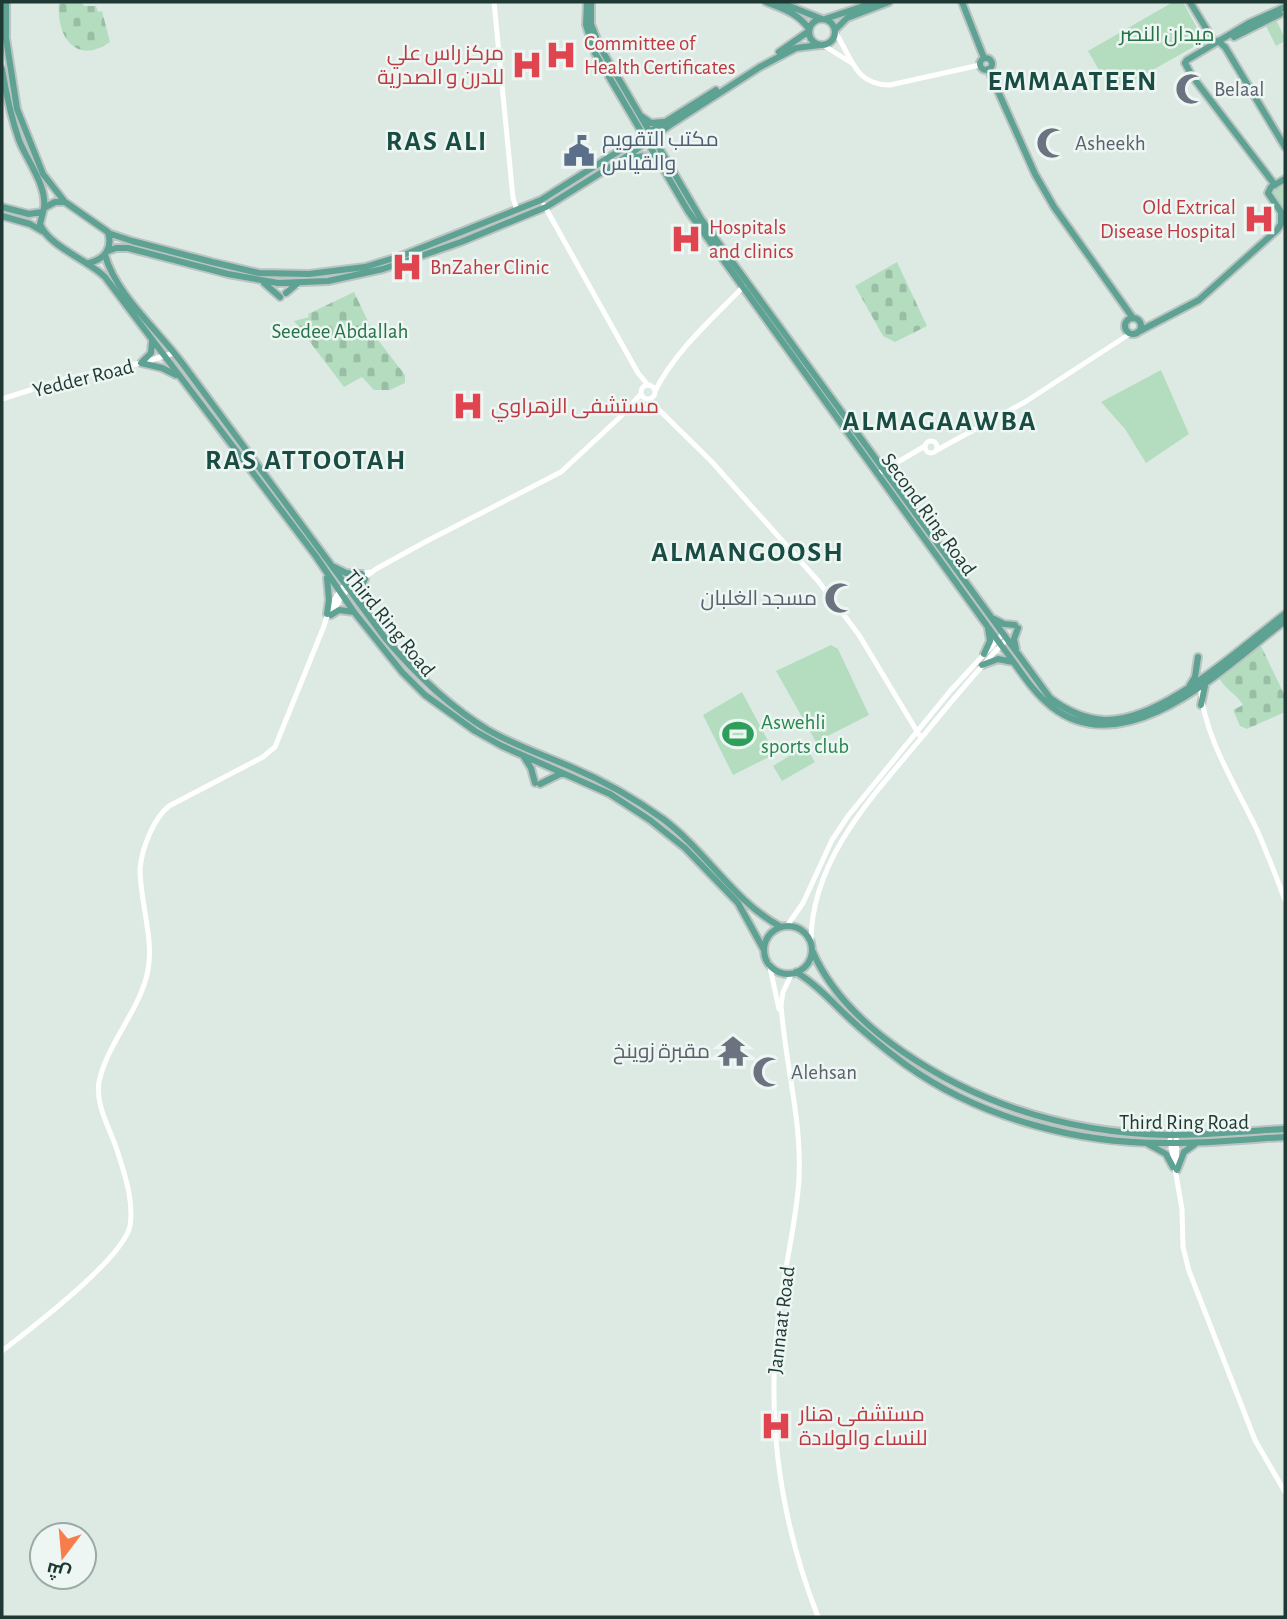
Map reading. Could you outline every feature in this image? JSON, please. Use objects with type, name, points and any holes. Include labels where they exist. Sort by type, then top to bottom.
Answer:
[{"type":"main road","points":[[6,2],[4,39],[18,110],[43,174],[65,202],[108,232],[132,241],[246,270],[280,275],[309,274],[365,267],[389,260],[541,200],[648,137]]},
{"type":"main road","points":[[5,16],[12,2]]},
{"type":"main road","name":"Second Ring Road","points":[[589,2],[586,24],[592,45],[661,161],[745,285],[1002,639],[1017,665],[1051,706],[1070,717],[1095,724],[1108,725],[1134,720],[1211,679],[1285,621]]},
{"type":"main road","points":[[766,2],[792,13],[804,22],[811,40],[822,45]]},
{"type":"main road","points":[[779,2],[824,19],[831,23],[835,31]]},
{"type":"main road","points":[[89,263],[116,248],[128,248],[259,281],[298,283],[348,278],[383,269],[461,242],[546,207],[623,159],[667,123],[794,43],[814,22],[876,2]]},
{"type":"main road","points":[[633,113],[648,121],[667,123],[788,51],[822,45],[832,40],[835,31],[847,18],[889,2]]},
{"type":"main road","points":[[962,2],[984,58]]},
{"type":"main road","points":[[1192,2],[1285,147]]},
{"type":"main road","points":[[1275,185],[1186,67],[1186,60],[1285,9]]},
{"type":"main road","points":[[984,58],[980,65],[982,69],[988,69]]},
{"type":"main road","points":[[984,58],[989,58],[992,62],[988,69]]},
{"type":"main road","points":[[2,69],[9,107],[19,139],[44,194],[40,224],[44,233]]},
{"type":"main road","points":[[988,69],[1035,174],[1054,207],[1136,320],[1140,328],[1134,333]]},
{"type":"main road","points":[[625,149],[635,135],[633,113]]},
{"type":"main road","points":[[623,159],[645,156],[661,161],[660,141],[667,123]]},
{"type":"main road","points":[[1134,333],[1199,300],[1277,230],[1284,216],[1268,196],[1269,188],[1285,179]]},
{"type":"main road","points":[[2,207],[29,214],[43,210],[55,202],[65,202]]},
{"type":"main road","name":"Third Ring Road","points":[[2,216],[30,224],[89,263],[105,277],[354,612],[402,672],[425,695],[475,731],[622,801],[650,820],[685,848],[738,903],[764,950]]},
{"type":"main road","points":[[106,253],[110,242],[108,232]]},
{"type":"main road","name":"Third Ring Road","points":[[106,253],[117,281],[174,353],[384,638],[413,671],[468,717],[504,739],[609,785],[638,802],[682,835],[760,914],[784,927]]},
{"type":"main road","points":[[259,281],[283,295],[298,283]]},
{"type":"main road","points":[[1123,305],[1125,326],[1134,333]]},
{"type":"main road","points":[[1125,326],[1128,320],[1157,322]]},
{"type":"main road","points":[[141,363],[151,353],[152,341]]},
{"type":"main road","points":[[141,363],[162,368],[178,376]]},
{"type":"main road","points":[[333,567],[346,573],[364,576],[361,587],[362,606]]},
{"type":"main road","points":[[327,573],[329,615],[339,610],[354,612]]},
{"type":"main road","name":"Second Ring Road","points":[[1200,685],[1217,667],[1285,614]]},
{"type":"main road","points":[[986,617],[1016,627],[1014,639],[1018,654]]},
{"type":"main road","points":[[984,654],[990,636],[986,617]]},
{"type":"main road","name":"Second Ring Road","points":[[1002,639],[1018,654],[1051,698],[1071,712],[1094,719],[1107,720],[1133,715],[1188,693]]},
{"type":"main road","points":[[1201,705],[1197,696],[1188,693],[1195,677],[1198,657],[1206,667],[1217,667]]},
{"type":"main road","points":[[982,666],[1004,658],[1017,665]]},
{"type":"main road","points":[[1201,705],[1203,690],[1211,679]]},
{"type":"main road","points":[[523,756],[538,783],[562,773]]},
{"type":"main road","points":[[784,927],[799,928],[811,942],[812,950],[806,966],[794,973],[781,972],[769,963],[764,950],[768,937],[784,927]]},
{"type":"main road","name":"Third Ring Road","points":[[812,950],[829,984],[864,1021],[914,1059],[960,1086],[1017,1110],[1108,1131],[1173,1135],[1285,1129]]},
{"type":"main road","name":"Third Ring Road","points":[[794,973],[815,984],[881,1046],[920,1074],[959,1096],[1008,1116],[1041,1127],[1097,1138],[1140,1142],[1173,1144],[1285,1137]]},
{"type":"main road","points":[[1140,1142],[1160,1149],[1175,1168],[1184,1152],[1198,1142]]},
{"type":"street","points":[[494,2],[513,198],[517,210]]},
{"type":"street","points":[[835,31],[864,79],[878,85],[890,85],[980,65]]},
{"type":"street","points":[[822,45],[853,64]]},
{"type":"street","points":[[541,200],[648,392],[819,582],[859,635],[921,738]]},
{"type":"street","points":[[2,1351],[58,1308],[117,1249],[129,1230],[130,1200],[98,1090],[103,1071],[148,971],[140,869],[143,854],[163,811],[263,757],[275,747],[340,593],[364,576],[431,538],[561,472],[662,378],[715,313],[745,285]]},
{"type":"street","points":[[927,449],[932,453],[936,446],[948,443],[1025,402],[1134,333]]},
{"type":"street","name":"Yedder Road","points":[[2,399],[65,379],[174,353]]},
{"type":"street","points":[[927,449],[929,441],[936,446]]},
{"type":"street","points":[[881,472],[927,449]]},
{"type":"street","points":[[784,927],[803,902],[839,830],[882,772],[984,654],[1002,639]]},
{"type":"street","points":[[811,942],[813,906],[840,842],[1002,639]]},
{"type":"street","points":[[1200,685],[1201,705],[1236,792],[1256,829],[1285,900]]},
{"type":"street","points":[[769,963],[782,1019]]},
{"type":"street","points":[[782,1019],[783,992],[794,973]]},
{"type":"street","name":"Jannaat Road","points":[[782,1019],[799,1150],[798,1185],[775,1351],[773,1380],[776,1460],[794,1549],[818,1617]]},
{"type":"street","points":[[1173,1135],[1182,1209],[1183,1247],[1189,1271],[1255,1440],[1285,1492]]},
{"type":"green space","name":"ميدان النصر","points":[[1173,2],[1183,2],[1204,41],[1112,93],[1088,51]]},
{"type":"green space","points":[[59,3],[96,6],[98,12],[102,11],[110,42],[98,49],[87,51],[71,44],[61,26]]},
{"type":"green space","points":[[1276,20],[1285,41],[1276,46],[1266,26]]},
{"type":"green space","points":[[1285,182],[1285,210],[1273,196],[1273,189]]},
{"type":"green space","points":[[897,262],[927,326],[895,342],[883,336],[855,286]]},
{"type":"green space","name":"Seedee Abdallah","points":[[354,292],[375,336],[405,375],[405,383],[390,390],[374,390],[362,377],[344,387],[294,321],[309,317],[308,314]]},
{"type":"green space","points":[[1161,370],[1189,434],[1146,463],[1125,429],[1101,402]]},
{"type":"green space","points":[[1260,644],[1285,696],[1285,712],[1247,729],[1240,726],[1233,710],[1243,705],[1218,676]]},
{"type":"green space","points":[[831,645],[838,649],[869,715],[816,742],[776,671]]},
{"type":"green space","name":"Aswehli sports club","points":[[742,692],[775,754],[733,775],[703,715]]},
{"type":"green space","points":[[805,746],[815,762],[782,781],[773,766]]},
{"type":"place","name":"Committee of Health Certificates","points":[[561,55]]},
{"type":"place","name":"مركز راس علي للدرن و الصدرية","points":[[527,65]]},
{"type":"place","name":"Belaal","points":[[1191,89]]},
{"type":"place","name":"Asheekh","points":[[1052,143]]},
{"type":"place","name":"مكتب التقويم والقياس","points":[[579,151]]},
{"type":"place","name":"Old Extrical Disease Hospital","points":[[1259,219]]},
{"type":"place","name":"Hospitals and clinics","points":[[686,239]]},
{"type":"place","name":"BnZaher Clinic","points":[[407,267]]},
{"type":"place","name":"مستشفى الزهراوي","points":[[468,406]]},
{"type":"place","name":"مسجد الغلبان","points":[[840,598]]},
{"type":"place","name":"Aswehli sports club","points":[[738,734]]},
{"type":"place","name":"مقبرة زوينخ","points":[[733,1051]]},
{"type":"place","name":"Alehsan","points":[[768,1072]]},
{"type":"place","name":"مستشفى هنار للنساء والولادة","points":[[776,1426]]},
{"type":"district","name":"EMMAATEEN","points":[[1073,80]]},
{"type":"district","name":"RAS ALI","points":[[437,140]]},
{"type":"district","name":"ALMAGAAWBA","points":[[940,420]]},
{"type":"district","name":"RAS ATTOOTAH","points":[[306,459]]},
{"type":"district","name":"ALMANGOOSH","points":[[748,551]]}]
